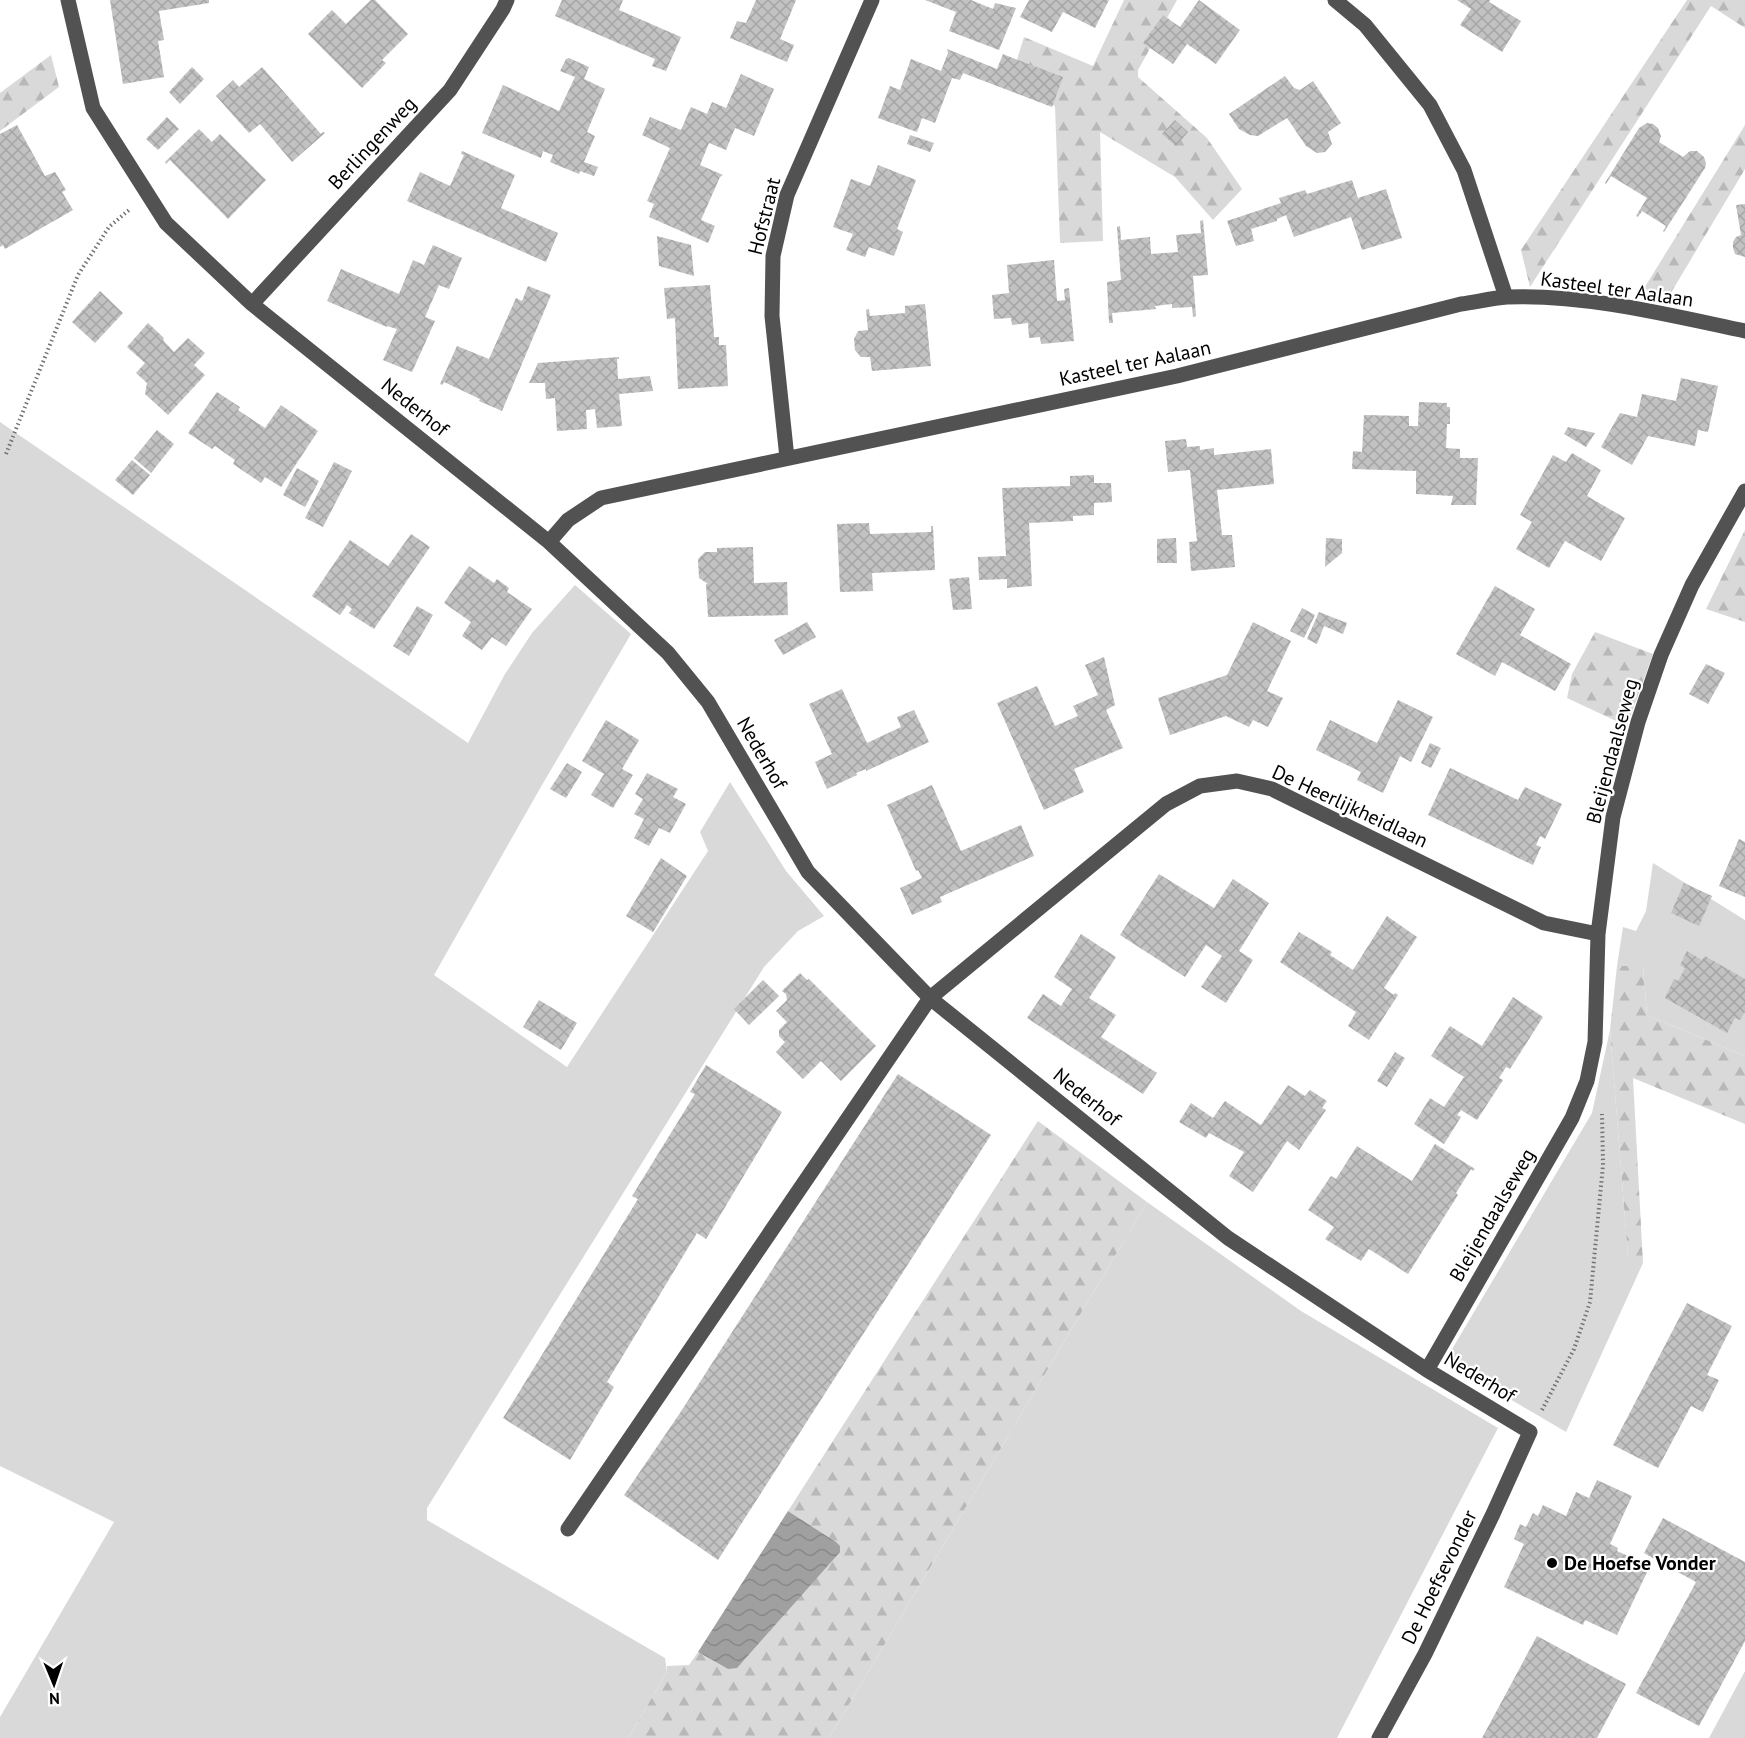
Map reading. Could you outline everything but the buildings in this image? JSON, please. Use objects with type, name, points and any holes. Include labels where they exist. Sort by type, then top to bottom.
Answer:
[{"type":"street","name":"Nederhof","points":[[68,0],[93,108],[166,223],[252,304],[549,542],[668,653],[708,702],[808,872],[930,998],[1228,1238],[1427,1370],[1530,1432]]},
{"type":"street","name":"Berlingenweg","points":[[252,304],[450,90],[507,0]]},
{"type":"street","name":"Hofstraat","points":[[787,458],[772,316],[773,256],[787,195],[872,0]]},
{"type":"street","points":[[1335,0],[1365,25],[1430,105],[1464,170],[1506,297]]},
{"type":"street","name":"Kasteel ter Aalaan","points":[[549,542],[568,520],[601,498],[1177,376],[1461,304],[1506,297],[1553,298],[1651,311],[1745,331]]},
{"type":"street","name":"Bleijendaalseweg","points":[[1427,1370],[1572,1118],[1587,1081],[1595,1042],[1598,934],[1613,817],[1638,722],[1661,655],[1692,585],[1745,491]]},
{"type":"street","name":"De Heerlijkheidlaan","points":[[568,1529],[930,998],[1166,804],[1200,786],[1237,781],[1272,789],[1544,923],[1598,934]]},
{"type":"street","name":"De Hoefsevonder","points":[[1379,1738],[1430,1643],[1530,1432]]},
{"type":"path","points":[[6,454],[78,275],[109,227],[148,194]]},
{"type":"path","points":[[1530,1432],[1574,1348],[1590,1302],[1604,1165],[1601,1106]]},
{"type":"green space","points":[[1124,0],[1177,0],[1138,70],[1138,77],[1207,138],[1242,189],[1213,220],[1175,177],[1100,132],[1103,241],[1060,243],[1055,106],[1009,86],[1024,37],[1093,66]]},
{"type":"green space","points":[[1687,0],[1745,0],[1745,28],[1711,6],[1530,287],[1521,250]]},
{"type":"green space","points":[[51,55],[59,87],[0,131],[0,93]]},
{"type":"green space","points":[[1745,125],[1745,169],[1669,296],[1643,290]]},
{"type":"green space","points":[[0,422],[468,743],[505,674],[532,633],[575,585],[631,634],[434,975],[567,1067],[708,851],[700,832],[730,782],[786,871],[824,916],[798,931],[764,967],[427,1508],[427,1520],[665,1658],[667,1672],[628,1738],[0,1738],[0,1717],[114,1522],[0,1466]]},
{"type":"green space","points":[[1745,530],[1745,622],[1706,609]]},
{"type":"green space","points":[[1595,632],[1653,654],[1627,726],[1567,698],[1572,674]]},
{"type":"green space","points":[[1653,863],[1745,920],[1745,1056],[1647,1015],[1643,966],[1617,966],[1623,927],[1636,931],[1646,911]]},
{"type":"green space","points":[[1617,966],[1643,966],[1647,1015],[1745,1056],[1745,1124],[1633,1078],[1643,1263],[1628,1257],[1610,1030]]},
{"type":"green space","points":[[1610,1030],[1628,1256],[1643,1263],[1566,1432],[1445,1361],[1592,1113]]},
{"type":"green space","points":[[1038,1121],[1147,1202],[829,1738],[628,1738],[667,1672],[667,1666],[689,1665],[698,1652],[728,1669],[836,1542],[788,1511]]},
{"type":"green space","points":[[1147,1202],[1301,1311],[1498,1428],[1337,1738],[829,1738]]},
{"type":"green space","points":[[1745,1671],[1745,1738],[1709,1738]]},
{"type":"water","points":[[788,1511],[836,1542],[840,1546],[840,1552],[737,1668],[728,1669],[698,1652]]},
{"type":"place","name":"De Hoefse Vonder","points":[[1552,1563]]}]
